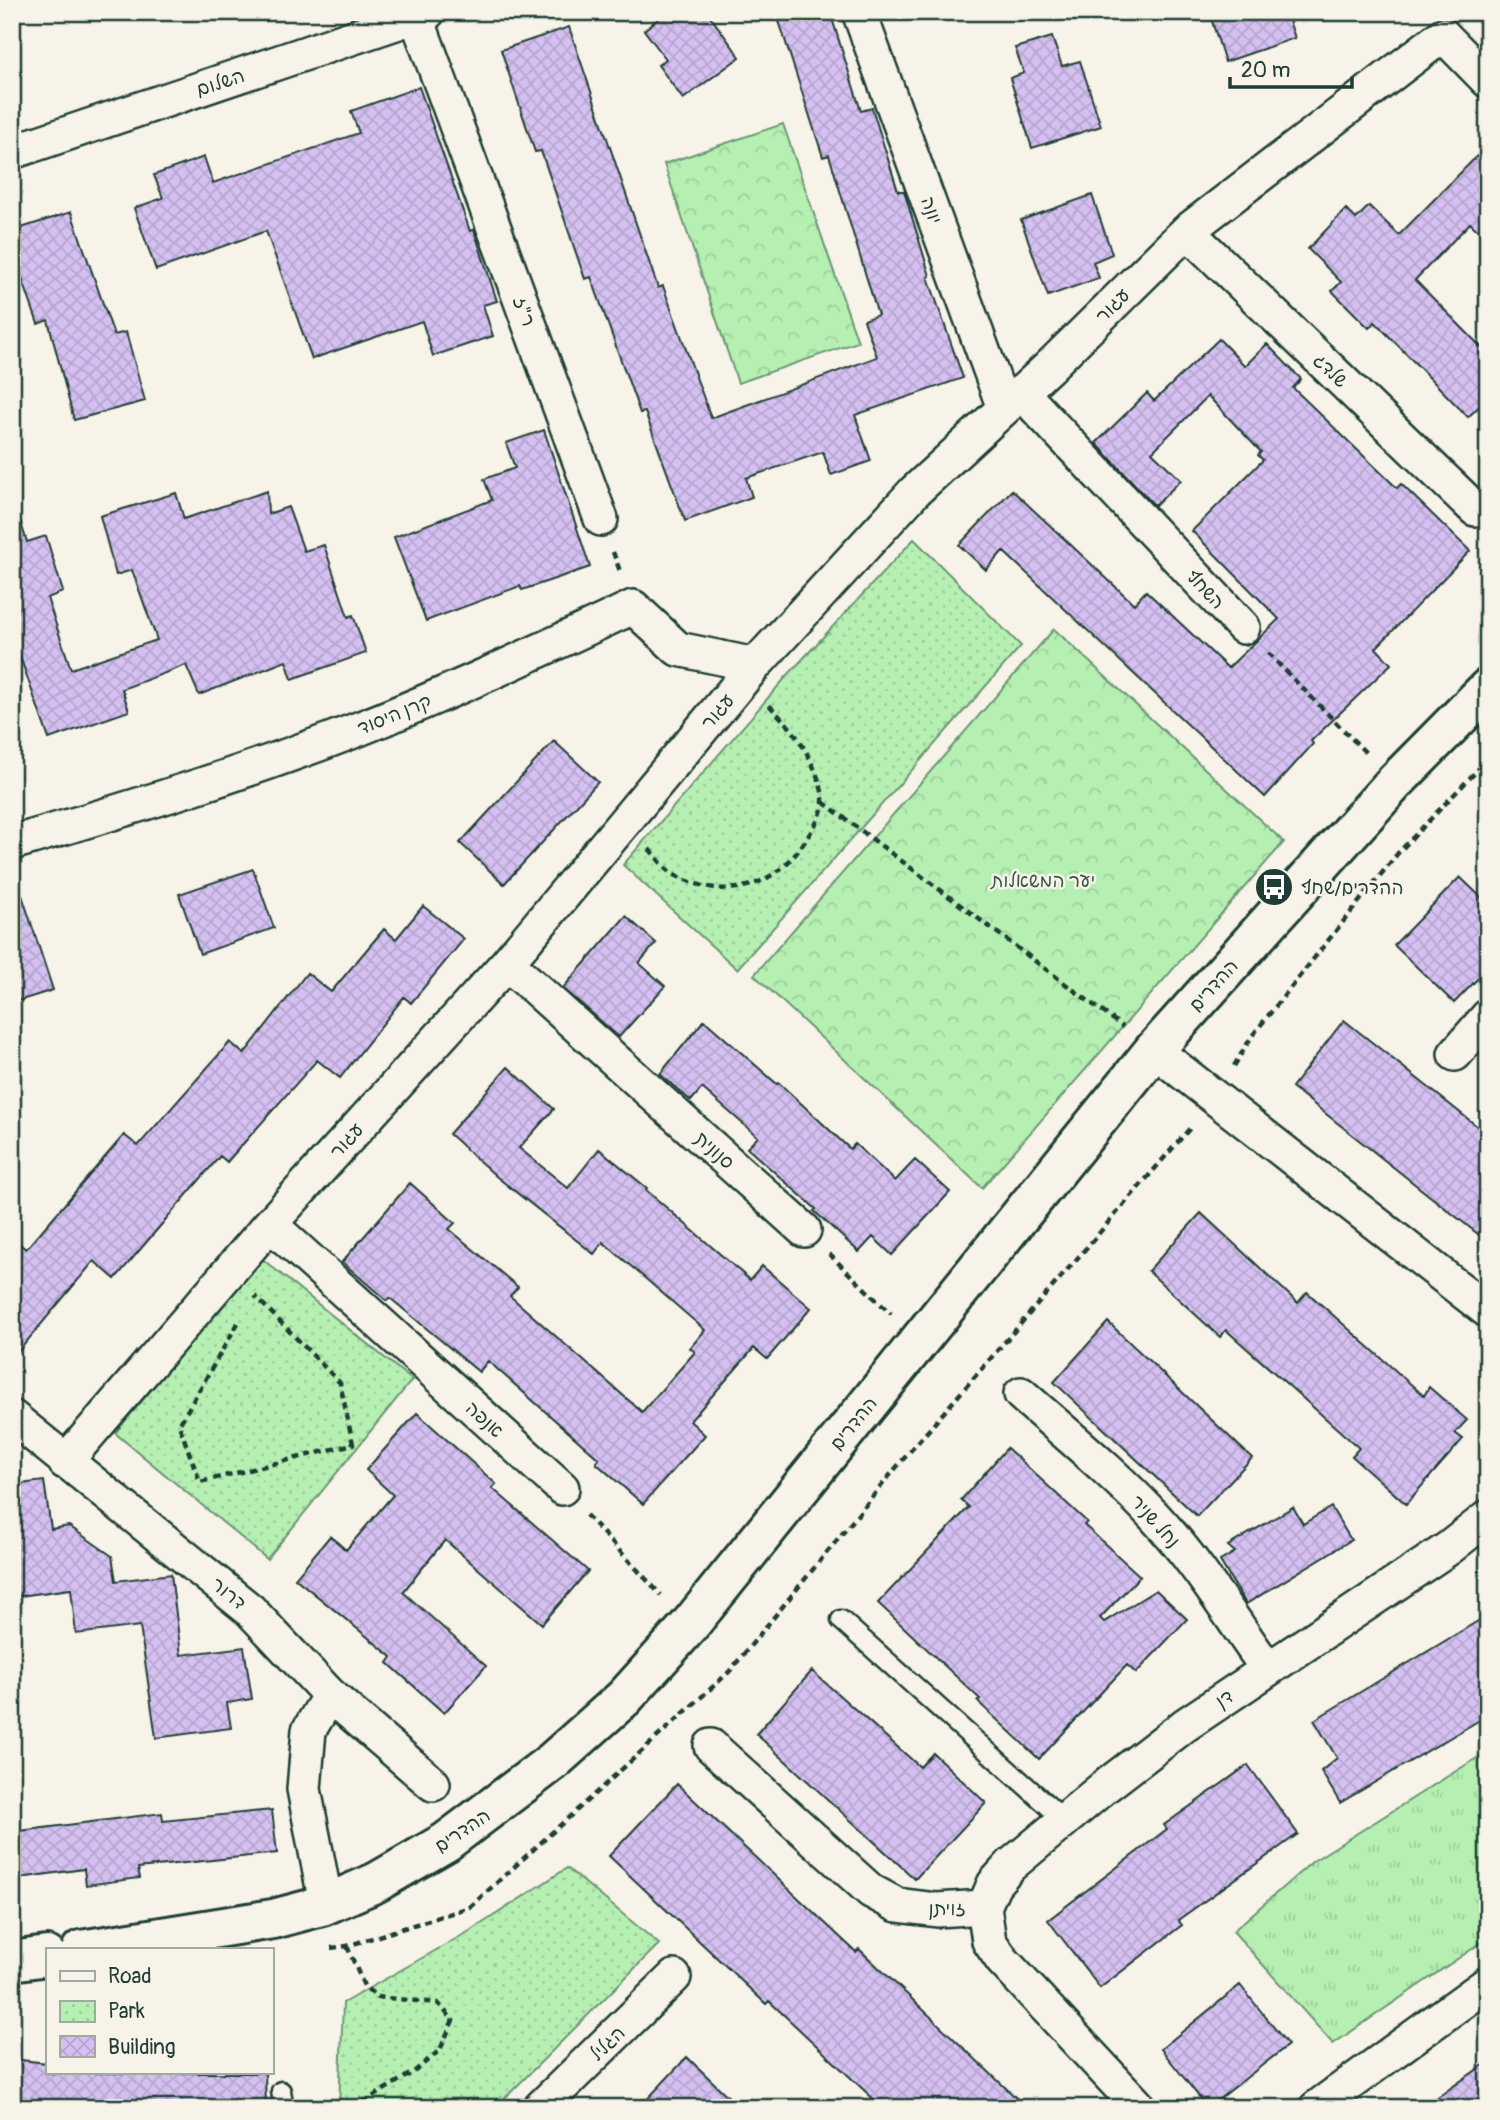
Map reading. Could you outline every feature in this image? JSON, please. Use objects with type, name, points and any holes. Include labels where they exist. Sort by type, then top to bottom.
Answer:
[{"type":"street","name":"יונה","points":[[859,12],[1012,400]]},
{"type":"street","name":"השלום","points":[[12,152],[422,14]]},
{"type":"street","name":"ר\"ז","points":[[422,14],[601,519]]},
{"type":"street","name":"עגור","points":[[65,1462],[270,1224],[507,963],[750,672],[915,491],[1049,367],[1187,231],[1443,35],[1488,81]]},
{"type":"street","name":"שלדג","points":[[1187,231],[1475,509]]},
{"type":"street","name":"השחף","points":[[1012,400],[1243,627]]},
{"type":"street","points":[[633,607],[678,649],[750,672]]},
{"type":"street","name":"קרן היסוד","points":[[12,843],[157,800],[354,731],[478,680],[633,607]]},
{"type":"street","name":"ההדרים","points":[[92,1948],[273,1919],[326,1904],[377,1882],[476,1822],[552,1762],[624,1698],[690,1626],[1154,1050],[1395,782],[1488,688]]},
{"type":"street","name":"סנונית","points":[[507,963],[804,1230]]},
{"type":"street","points":[[1455,1054],[1488,1016]]},
{"type":"street","points":[[1154,1050],[1488,1311]]},
{"type":"street","name":"אנפה","points":[[270,1224],[562,1488]]},
{"type":"street","name":"נחל שניר","points":[[1021,1394],[1120,1481],[1156,1518],[1194,1564],[1267,1668]]},
{"type":"street","name":"דרור","points":[[12,1417],[250,1610],[330,1695],[433,1784]]},
{"type":"street","name":"דן","points":[[984,1907],[994,1884],[1011,1865],[1185,1725],[1448,1548],[1488,1517]]},
{"type":"street","points":[[326,1904],[304,1788],[309,1730],[330,1695]]},
{"type":"street","name":"זויתן","points":[[711,1746],[872,1891],[897,1905],[937,1910],[984,1907],[989,1941],[1002,1961],[1140,2108]]},
{"type":"street","points":[[12,1961],[46,1956]]},
{"type":"street","name":"הגליל","points":[[540,2108],[674,1977]]},
{"type":"street","points":[[1316,2108],[1488,1983]]},
{"type":"lane","points":[[841,1619],[1064,1820]]},
{"type":"path","points":[[601,519],[633,607]]},
{"type":"path","points":[[1243,627],[1395,782]]},
{"type":"path","points":[[624,823],[673,874],[704,886],[730,890],[766,881],[797,854],[816,825],[823,802],[816,774],[797,737],[750,672]]},
{"type":"path","points":[[322,1950],[347,1946],[470,1907],[729,1672],[900,1463],[1216,1098],[1252,1035],[1398,853],[1488,759]]},
{"type":"path","points":[[823,802],[1154,1050]]},
{"type":"path","points":[[804,1230],[919,1341]]},
{"type":"path","points":[[240,1318],[179,1425],[200,1482],[353,1444],[340,1383],[254,1294],[247,1306]]},
{"type":"path","points":[[562,1488],[690,1626]]},
{"type":"path","points":[[347,1946],[364,1986],[377,1997],[438,2003],[453,2020],[440,2050],[415,2071],[354,2108]]},
{"type":"green space","points":[[783,124],[858,342],[738,383],[664,164]]},
{"type":"green space","points":[[914,539],[1021,646],[737,969],[623,865],[787,676]]},
{"type":"green space","name":"יער המשאלות","points":[[1054,629],[1284,842],[982,1188],[754,975]]},
{"type":"green space","points":[[261,1258],[412,1380],[267,1559],[115,1433]]},
{"type":"green space","points":[[1488,1751],[1488,1938],[1333,2044],[1233,1931],[1313,1861]]},
{"type":"green space","points":[[567,1868],[659,1944],[495,2108],[339,2108],[343,2003],[475,1928]]},
{"type":"building","points":[[667,12],[707,12],[740,57],[683,99],[658,65],[666,59],[644,30]]},
{"type":"building","points":[[776,12],[830,12],[861,111],[872,108],[898,191],[904,191],[930,276],[928,277],[963,378],[855,415],[871,461],[831,475],[823,452],[746,478],[752,497],[685,521],[645,412],[640,413],[591,277],[585,279],[541,151],[535,152],[501,50],[569,27],[658,288],[663,286],[711,418],[877,357],[864,320],[878,315],[829,155],[823,157]]},
{"type":"building","points":[[1209,12],[1286,12],[1295,38],[1225,62]]},
{"type":"building","points":[[1052,37],[1062,66],[1080,61],[1101,126],[1032,148],[1010,78],[1024,73],[1015,48]]},
{"type":"building","points":[[419,87],[470,231],[474,230],[497,301],[483,305],[493,336],[433,356],[422,321],[312,359],[266,231],[156,270],[134,208],[163,198],[154,175],[204,157],[213,183],[359,133],[351,111]]},
{"type":"building","points":[[1488,145],[1488,240],[1470,223],[1415,280],[1488,354],[1488,398],[1468,417],[1375,322],[1369,328],[1332,291],[1341,282],[1308,249],[1346,209],[1356,219],[1369,206],[1399,235]]},
{"type":"building","points":[[1092,195],[1112,254],[1093,262],[1099,278],[1048,296],[1021,220]]},
{"type":"building","points":[[71,212],[114,335],[126,332],[145,401],[74,420],[48,320],[38,324],[12,249],[12,231]]},
{"type":"building","points":[[1219,339],[1245,366],[1267,344],[1301,379],[1293,388],[1397,488],[1401,484],[1470,551],[1376,648],[1391,664],[1311,741],[1313,744],[1265,797],[1003,551],[986,570],[959,545],[1012,490],[1134,604],[1146,591],[1228,668],[1279,619],[1192,531],[1263,460],[1258,455],[1261,452],[1208,396],[1152,452],[1181,480],[1155,506],[1096,443],[1147,393],[1154,401]]},
{"type":"building","points":[[544,430],[590,567],[522,590],[520,586],[426,621],[394,537],[492,500],[484,479],[515,468],[506,443]]},
{"type":"building","points":[[267,491],[268,514],[288,507],[304,551],[324,545],[348,617],[353,615],[366,653],[292,679],[286,661],[199,695],[186,665],[122,689],[129,711],[49,739],[12,634],[12,514],[18,514],[27,542],[46,536],[63,592],[47,598],[71,669],[157,640],[132,570],[116,575],[100,516],[176,493],[184,519]]},
{"type":"building","points":[[554,741],[598,782],[504,884],[460,843]]},
{"type":"building","points":[[253,869],[274,928],[200,954],[179,894]]},
{"type":"building","points":[[1460,877],[1488,904],[1488,968],[1454,1003],[1394,945]]},
{"type":"building","points":[[19,886],[53,990],[12,1003],[12,887]]},
{"type":"building","points":[[423,906],[464,939],[411,1003],[404,997],[340,1078],[317,1060],[227,1162],[220,1156],[115,1279],[94,1261],[12,1359],[12,1238],[26,1249],[124,1135],[138,1146],[230,1042],[244,1054],[307,973],[331,992],[384,929],[396,939]]},
{"type":"building","points":[[626,916],[656,943],[639,963],[665,986],[619,1037],[563,988]]},
{"type":"building","points":[[704,1020],[779,1083],[850,1149],[855,1144],[895,1181],[915,1160],[950,1192],[892,1255],[873,1237],[859,1252],[814,1211],[816,1209],[747,1148],[758,1137],[702,1088],[691,1101],[660,1074]]},
{"type":"building","points":[[1344,1020],[1488,1135],[1488,1242],[1292,1087]]},
{"type":"building","points":[[508,1067],[554,1109],[519,1148],[568,1188],[599,1149],[750,1280],[762,1266],[811,1308],[767,1359],[754,1348],[690,1421],[705,1435],[643,1504],[596,1463],[599,1459],[488,1361],[479,1372],[390,1298],[387,1301],[342,1262],[410,1183],[455,1223],[449,1229],[518,1287],[510,1296],[642,1412],[695,1352],[690,1348],[705,1330],[603,1242],[594,1254],[497,1177],[449,1134]]},
{"type":"building","points":[[1201,1213],[1298,1303],[1307,1292],[1424,1396],[1429,1387],[1467,1420],[1455,1433],[1463,1439],[1406,1504],[1352,1456],[1359,1448],[1226,1330],[1220,1337],[1148,1271]]},
{"type":"building","points":[[1108,1322],[1252,1458],[1197,1516],[1054,1382]]},
{"type":"building","points":[[417,1413],[496,1484],[492,1488],[588,1571],[542,1624],[445,1540],[403,1592],[486,1666],[444,1713],[388,1663],[392,1657],[295,1578],[330,1536],[346,1550],[393,1495],[366,1470]]},
{"type":"building","points":[[1007,1448],[1087,1522],[1084,1525],[1140,1576],[1100,1618],[1104,1622],[1156,1590],[1187,1619],[1136,1673],[1127,1665],[1039,1759],[878,1603],[969,1507],[961,1500]]},
{"type":"building","points":[[44,1481],[51,1529],[69,1526],[112,1556],[116,1581],[171,1574],[181,1655],[244,1647],[252,1699],[227,1703],[231,1728],[156,1738],[140,1626],[76,1634],[71,1589],[12,1597],[12,1485]]},
{"type":"building","points":[[1293,1507],[1303,1524],[1331,1507],[1351,1540],[1246,1604],[1220,1561],[1235,1552],[1228,1546]]},
{"type":"building","points":[[1488,1615],[1488,1715],[1340,1803],[1321,1771],[1337,1758],[1314,1720]]},
{"type":"building","points":[[812,1671],[920,1767],[933,1753],[986,1803],[915,1879],[756,1734]]},
{"type":"building","points":[[1248,1765],[1298,1834],[1178,1920],[1182,1925],[1100,1988],[1048,1920],[1167,1829],[1164,1825]]},
{"type":"building","points":[[677,1784],[856,1952],[859,1949],[1027,2108],[883,2108],[769,2001],[766,2004],[609,1856]]},
{"type":"building","points":[[272,1810],[277,1853],[138,1868],[140,1878],[86,1885],[84,1869],[12,1879],[12,1832],[162,1813],[163,1821]]},
{"type":"building","points":[[1240,1985],[1288,2045],[1208,2108],[1161,2049]]},
{"type":"building","points":[[687,2057],[740,2108],[639,2108]]},
{"type":"building","points":[[12,2059],[46,2063],[46,2074],[265,2074],[266,2108],[12,2108]]},
{"type":"building","points":[[1488,2062],[1488,2108],[1422,2108]]},
{"type":"place","name":"ההדרים/שחף","points":[[1274,887]]}]
